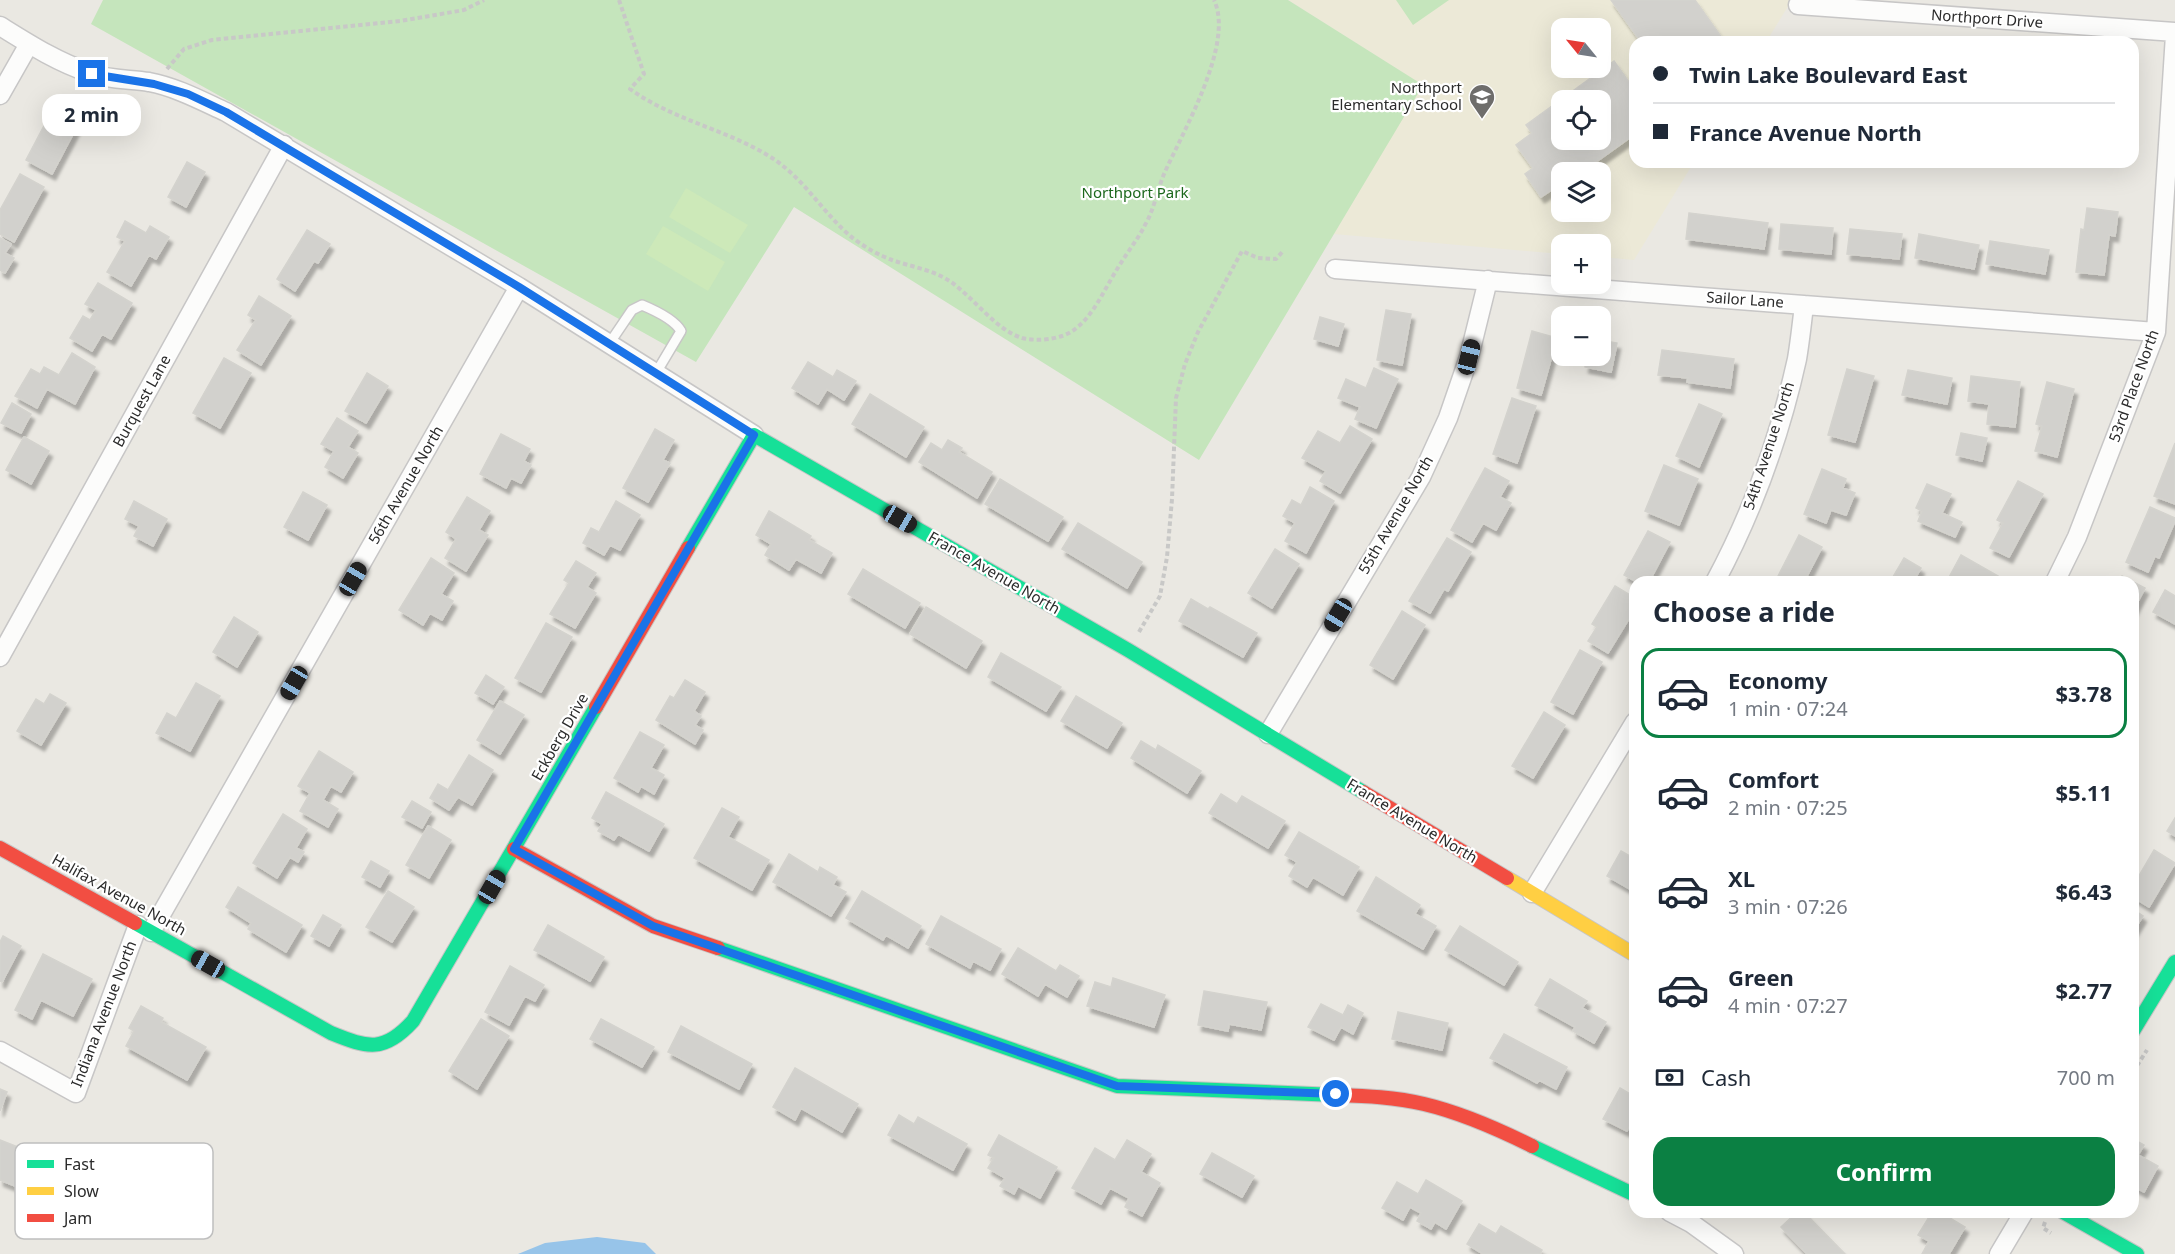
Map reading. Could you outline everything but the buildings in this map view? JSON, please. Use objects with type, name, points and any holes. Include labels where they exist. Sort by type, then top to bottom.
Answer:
[{"type":"street","name":"Northport Drive","points":[[1798,5],[2175,33]]},
{"type":"street","name":"France Avenue North","points":[[0,26],[56,59],[92,74],[154,84],[188,94],[226,112],[519,287],[754,435],[1128,650],[1629,951]]},
{"type":"street","name":"53rd Place North","points":[[2058,576],[2077,537],[2156,332],[2175,33]]},
{"type":"street","points":[[0,95],[29,44]]},
{"type":"street","name":"Burquest Lane","points":[[0,657],[284,145]]},
{"type":"street","name":"Sailor Lane","points":[[1335,269],[2156,332]]},
{"type":"street","name":"55th Avenue North","points":[[1268,734],[1421,477],[1448,418],[1469,357],[1488,280]]},
{"type":"street","name":"56th Avenue North","points":[[144,928],[519,287]]},
{"type":"street","name":"54th Avenue North","points":[[1718,576],[1753,501],[1778,430],[1797,358],[1804,305]]},
{"type":"street","name":"Eckberg Drive","points":[[383,1046],[400,1037],[413,1021],[754,435]]},
{"type":"street","points":[[1532,893],[1629,732]]},
{"type":"street","name":"Halifax Avenue North","points":[[0,848],[331,1033],[362,1045],[383,1046]]},
{"type":"street","points":[[514,849],[653,926],[1117,1086],[1368,1096],[1424,1104],[1467,1117],[1508,1134],[1629,1192]]},
{"type":"street","name":"Indiana Avenue North","points":[[0,1051],[76,1094],[144,928]]},
{"type":"street","points":[[2139,1021],[2175,962]]},
{"type":"street","points":[[1681,1218],[1734,1254]]},
{"type":"street","points":[[1999,1254],[2020,1218]]},
{"type":"street","points":[[2074,1218],[2138,1254]]},
{"type":"lane","points":[[609,344],[632,310],[642,305],[652,309],[679,326],[681,331],[656,373]]},
{"type":"path","points":[[154,84],[184,49],[212,40],[400,21],[464,10],[484,0]]},
{"type":"path","points":[[619,0],[644,74],[630,89],[656,106],[730,136],[770,156],[798,178],[850,236],[893,260],[937,274],[952,282],[1005,329],[1022,338],[1038,340],[1064,336],[1074,331],[1097,303],[1146,224],[1170,160],[1191,121],[1216,47],[1220,24],[1214,0]]},
{"type":"path","points":[[1128,650],[1160,596],[1167,557],[1172,499],[1176,398],[1185,364],[1198,332],[1242,250],[1258,258],[1276,259],[1284,250]]},
{"type":"shaded area","name":"Northport Elementary School","points":[[1288,0],[1792,0],[1770,36],[1629,36],[1629,168],[1690,168],[1634,260],[1611,258],[1611,234],[1551,234],[1551,253],[1334,234],[1422,85]]},
{"type":"green space","name":"Northport Park","points":[[103,0],[1288,0],[1423,85],[1199,460],[794,207],[696,362],[91,24]]},
{"type":"green space","points":[[1396,0],[1449,0],[1413,25]]},
{"type":"green space","points":[[686,188],[748,225],[730,253],[669,217]]},
{"type":"green space","points":[[663,226],[725,262],[708,291],[646,254]]},
{"type":"water","points":[[597,1237],[645,1243],[656,1254],[518,1254],[545,1243]]},
{"type":"traffic: fast","points":[[688,548],[754,435],[1128,650],[1363,792]]},
{"type":"traffic: fast","points":[[135,923],[331,1033],[355,1042],[375,1045],[384,1043],[403,1031],[413,1021],[596,707]]},
{"type":"traffic: fast","points":[[718,948],[1117,1086],[1336,1095]]},
{"type":"traffic: fast","points":[[2139,1021],[2175,962]]},
{"type":"traffic: fast","points":[[1532,1146],[1629,1192]]},
{"type":"traffic: fast","points":[[2074,1218],[2137,1254]]},
{"type":"traffic: slow","points":[[1507,878],[1629,951]]},
{"type":"traffic: jam","points":[[596,707],[688,548]]},
{"type":"traffic: jam","points":[[1363,792],[1507,878]]},
{"type":"traffic: jam","points":[[0,848],[135,923]]},
{"type":"traffic: jam","points":[[514,849],[653,926],[718,948]]},
{"type":"traffic: jam","points":[[1336,1095],[1391,1098],[1424,1104],[1480,1122],[1532,1146]]},
{"type":"place","name":"Northport Elementary School","points":[[1482,120]]},
{"type":"route","points":[[92,74],[150,82],[188,94],[226,112],[519,287],[754,435],[514,849],[653,926],[1117,1086],[1336,1094]]}]
